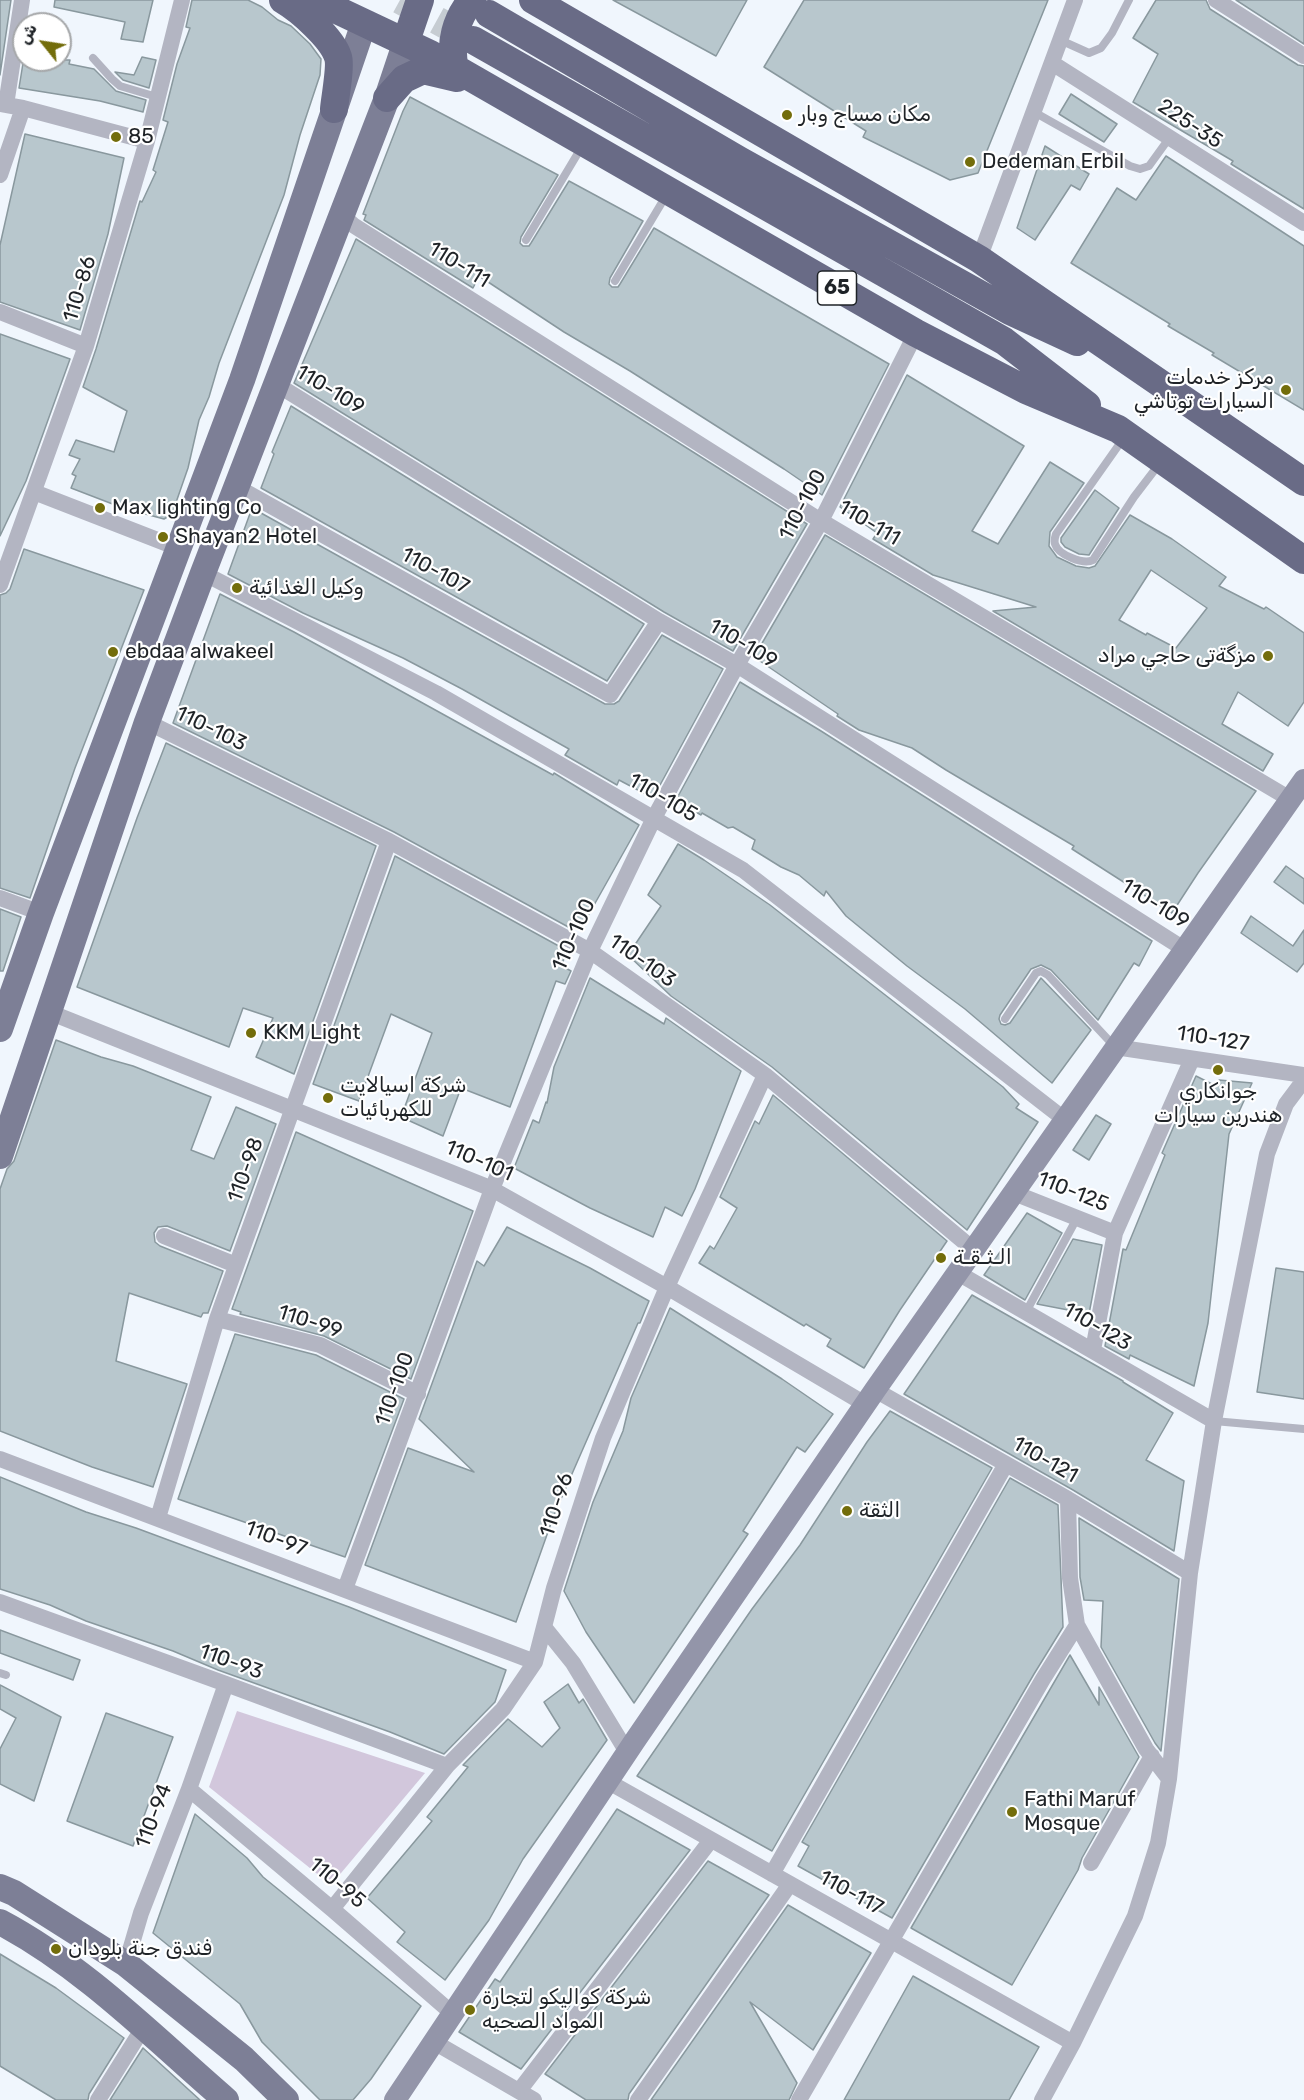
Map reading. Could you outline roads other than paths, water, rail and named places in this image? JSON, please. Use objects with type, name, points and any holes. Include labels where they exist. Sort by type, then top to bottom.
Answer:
[{"type":"highway","points":[[283,0],[297,8],[316,29],[325,34],[339,58],[334,109]]},
{"type":"highway","name":"65","points":[[316,0],[367,11],[406,41],[481,85],[916,333],[1026,390],[1122,432]]},
{"type":"highway","points":[[406,41],[420,0]]},
{"type":"highway","points":[[536,2],[980,259],[1304,482]]},
{"type":"highway","points":[[456,70],[453,54],[458,24],[481,7],[739,160],[1010,311],[1147,374]]},
{"type":"highway","name":"65","points":[[473,40],[1004,340],[1122,432],[1304,560]]},
{"type":"highway","points":[[387,98],[404,79],[423,70],[481,85]]},
{"type":"main road","points":[[0,1029],[41,913],[242,380],[367,11]]},
{"type":"main road","points":[[0,1156],[147,722],[387,98],[406,41]]},
{"type":"main road","points":[[395,2100],[607,1781],[870,1397],[1304,780]]},
{"type":"main road","points":[[0,1887],[14,1893],[126,1964],[244,2059],[286,2100]]},
{"type":"main road","points":[[0,1922],[19,1932],[78,1972],[226,2100]]},
{"type":"street","points":[[22,0],[3,105],[23,108],[147,141]]},
{"type":"street","name":"110-86","points":[[1,578],[86,346],[147,141],[182,0]]},
{"type":"street","points":[[980,259],[1075,0]]},
{"type":"street","points":[[1216,0],[1304,56]]},
{"type":"street","name":"225-35","points":[[1052,63],[1304,223]]},
{"type":"street","points":[[0,175],[23,108]]},
{"type":"street","name":"110-111","points":[[342,215],[353,225],[821,521],[1290,799]]},
{"type":"street","points":[[0,312],[86,346]]},
{"type":"street","name":"110-100","points":[[345,1589],[492,1189],[590,951],[654,818],[737,665],[821,521],[916,333]]},
{"type":"street","name":"110-109","points":[[276,384],[287,388],[659,621],[737,665],[1184,949]]},
{"type":"street","name":"110-107","points":[[237,487],[610,694],[659,621]]},
{"type":"street","points":[[34,492],[178,548]]},
{"type":"street","name":"110-105","points":[[203,573],[436,693],[743,870],[1064,1119]]},
{"type":"street","name":"110-103","points":[[147,722],[389,841],[590,951],[765,1075],[974,1250]]},
{"type":"street","name":"110-98","points":[[158,1518],[217,1319],[291,1108],[389,841]]},
{"type":"street","points":[[0,898],[41,913]]},
{"type":"street","name":"110-101","points":[[49,1012],[492,1189],[870,1397]]},
{"type":"street","name":"110-127","points":[[1115,1047],[1304,1075]]},
{"type":"street","points":[[1093,1350],[1115,1233],[1192,1059]]},
{"type":"street","name":"110-96","points":[[332,1908],[447,1767],[503,1709],[536,1662],[554,1588],[603,1438],[667,1287],[765,1075]]},
{"type":"street","points":[[1042,2100],[1073,2043],[1135,1916],[1158,1843],[1169,1779],[1190,1574],[1214,1420],[1267,1154],[1286,1104],[1304,1080]]},
{"type":"street","name":"110-125","points":[[1014,1193],[1115,1233]]},
{"type":"street","points":[[164,1236],[236,1265]]},
{"type":"street","name":"110-123","points":[[958,1273],[1214,1420]]},
{"type":"street","name":"110-99","points":[[217,1319],[320,1345],[417,1394]]},
{"type":"street","name":"110-121","points":[[870,1397],[1006,1464],[1068,1498],[1190,1574]]},
{"type":"street","name":"110-97","points":[[0,1459],[536,1662]]},
{"type":"street","points":[[772,1874],[1006,1464]]},
{"type":"street","points":[[1068,1498],[1070,1578],[1077,1625],[1152,1756],[1169,1779]]},
{"type":"street","name":"110-93","points":[[0,1602],[447,1767]]},
{"type":"street","points":[[799,2100],[1077,1625]]},
{"type":"street","points":[[544,1627],[573,1663],[627,1752]]},
{"type":"street","name":"110-94","points":[[126,1964],[141,1913],[189,1789],[226,1684]]},
{"type":"street","points":[[1092,1863],[1152,1756]]},
{"type":"street","name":"110-117","points":[[607,1781],[1073,2043]]},
{"type":"street","name":"110-95","points":[[189,1789],[332,1908],[453,2014]]},
{"type":"street","points":[[519,2091],[711,1840]]},
{"type":"street","points":[[638,2100],[790,1884]]},
{"type":"street","points":[[98,2100],[143,2028]]},
{"type":"street","points":[[434,2042],[534,2100]]},
{"type":"lane","points":[[1060,40],[1089,53],[1101,48],[1112,33],[1129,0]]},
{"type":"lane","points":[[93,58],[120,86],[157,97]]},
{"type":"lane","points":[[1034,112],[1130,166],[1140,169],[1149,165],[1170,137]]},
{"type":"lane","points":[[526,240],[584,144]]},
{"type":"lane","points":[[615,281],[668,191]]},
{"type":"lane","points":[[1122,432],[1056,534],[1054,542],[1057,548],[1079,562],[1087,563],[1093,560],[1134,497],[1162,460]]},
{"type":"lane","points":[[1005,1019],[1036,973],[1041,971],[1048,975],[1115,1047]]},
{"type":"lane","points":[[1026,1312],[1077,1218]]},
{"type":"lane","points":[[1214,1420],[1304,1429]]},
{"type":"tunnel","points":[[400,0],[473,40]]},
{"type":"place","name":"مكان مساج وبار","points":[[787,115]]},
{"type":"place","name":"85","points":[[116,137]]},
{"type":"place","name":"Dedeman Erbil","points":[[970,162]]},
{"type":"place","name":"مركز خدمات السيارات توتاشي","points":[[1286,390]]},
{"type":"place","name":"Max lighting Co","points":[[100,508]]},
{"type":"place","name":"Shayan2 Hotel","points":[[163,537]]},
{"type":"place","name":"وكيل الغذائية","points":[[237,588]]},
{"type":"place","name":"ebdaa alwakeel","points":[[113,652]]},
{"type":"place","name":"مزگةتی حاجي مراد","points":[[1268,656]]},
{"type":"place","name":"KKM Light","points":[[251,1033]]},
{"type":"place","name":"جوانكاري هندرين سيارات","points":[[1218,1070]]},
{"type":"place","name":"شركة اسيالايت للكهربائيات","points":[[328,1098]]},
{"type":"place","name":"الـثـقـة","points":[[941,1258]]},
{"type":"place","name":"الثقة","points":[[847,1511]]},
{"type":"place","name":"Fathi Maruf Mosque","points":[[1012,1812]]},
{"type":"place","name":"فندق جنة بلودان","points":[[56,1949]]},
{"type":"place","name":"شركة كواليكو لتجارة المواد الصحيه","points":[[470,2010]]}]
